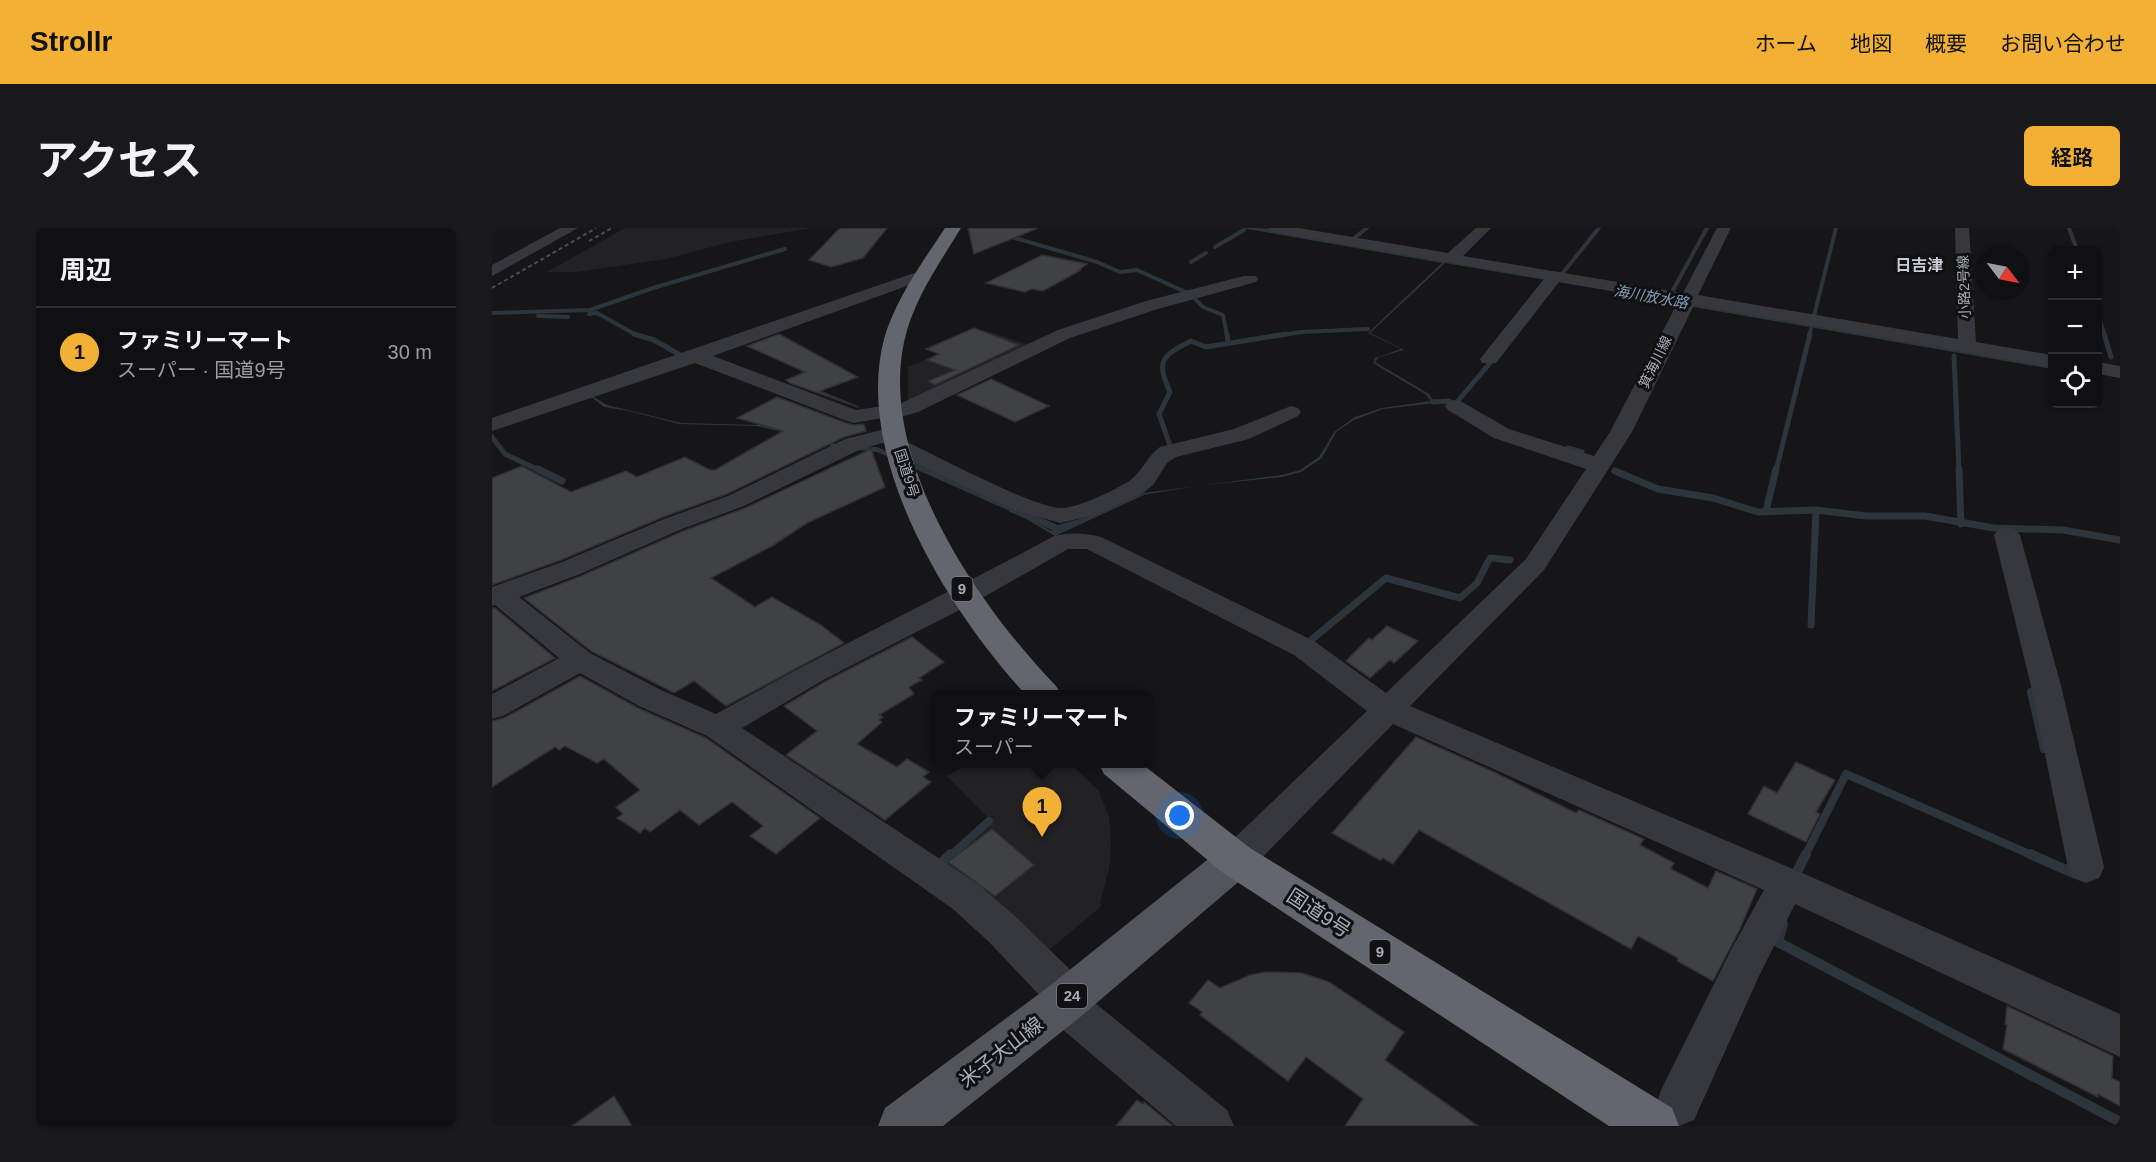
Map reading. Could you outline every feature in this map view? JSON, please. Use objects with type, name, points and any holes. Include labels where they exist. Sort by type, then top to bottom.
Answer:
[{"type":"highway","name":"国道9号","points":[[953,228],[923,274],[894,339],[888,388],[896,437],[920,511],[965,596],[1020,672],[1040,690]]},
{"type":"highway","name":"国道9号","points":[[1122,768],[1236,860],[1666,1115]]},
{"type":"main road","name":"米子大山線","points":[[903,1126],[1066,1001],[1236,860]]},
{"type":"street","points":[[492,272],[571,228]]},
{"type":"street","points":[[1274,228],[1965,350],[2048,360]]},
{"type":"street","points":[[1452,258],[1484,228]]},
{"type":"street","name":"箕海川線","points":[[1236,860],[1535,564],[1621,432],[1686,299],[1724,228]]},
{"type":"street","name":"小路2号線","points":[[1962,228],[1965,350]]},
{"type":"street","points":[[492,425],[695,356],[923,274]]},
{"type":"street","points":[[1489,359],[1555,276]]},
{"type":"street","points":[[896,437],[911,408],[1064,334],[1152,305],[1250,279]]},
{"type":"street","points":[[695,356],[854,417],[1023,505],[1046,513],[1068,515],[1135,488],[1145,480],[1158,459],[1168,452],[1241,434],[1291,412]]},
{"type":"street","points":[[2102,369],[2120,372]]},
{"type":"street","points":[[1455,406],[1480,423],[1507,435],[1576,456],[1599,466]]},
{"type":"street","points":[[496,596],[736,501],[848,447],[896,437]]},
{"type":"street","points":[[2007,536],[2046,686],[2086,867]]},
{"type":"street","points":[[718,728],[814,672],[965,596],[1063,541],[1092,542],[1304,648],[1387,709],[1787,883],[2120,1036]]},
{"type":"street","points":[[496,596],[580,660],[650,698],[718,728],[966,897],[1003,930],[1066,1001],[1211,1126]]},
{"type":"street","points":[[492,708],[580,660]]},
{"type":"street","points":[[1666,1115],[1787,883]]},
{"type":"shaded area","points":[[625,228],[811,228],[730,242],[666,259],[576,272],[547,272]]},
{"type":"shaded area","points":[[990,332],[1035,347],[908,402],[908,367]]},
{"type":"shaded area","points":[[962,768],[1075,768],[1098,790],[1109,816],[1111,846],[1109,869],[1100,903],[1102,906],[1038,959],[935,870],[991,821],[947,776]]},
{"type":"water","points":[[1242,228],[1262,228],[1629,291],[1629,294],[1445,263],[1370,333],[1404,350],[1379,357],[1375,362],[1429,394],[1435,403],[1383,409],[1354,420],[1336,432],[1322,458],[1301,472],[1282,477],[1202,485],[1282,475],[1300,470],[1319,457],[1334,432],[1355,417],[1382,408],[1431,401],[1425,394],[1373,363],[1375,358],[1401,349],[1368,333],[1442,263]]},
{"type":"water","name":"海川放水路","points":[[1633,292],[2004,356],[2048,364],[2048,368],[1630,296]]},
{"type":"water","points":[[594,394],[594,397],[607,405],[681,423],[759,425],[797,432],[842,446],[877,447],[1017,508],[1015,510],[1051,531],[1058,525],[1086,517],[1143,493],[1193,487],[1144,495],[1055,536],[1023,517],[877,452],[837,448],[802,436],[756,426],[679,424],[604,407],[590,396]]},
{"type":"building","points":[[887,228],[863,258],[831,267],[809,260],[839,229]]},
{"type":"building","points":[[968,228],[1036,228],[1036,229],[974,254]]},
{"type":"building","points":[[1042,255],[1087,264],[1079,270],[1081,270],[1043,291],[1032,289],[1025,292],[986,283]]},
{"type":"building","points":[[974,328],[1019,345],[935,385],[928,381],[955,370],[927,360],[939,354],[926,349]]},
{"type":"building","points":[[779,334],[858,377],[820,391],[858,407],[790,383],[786,380],[805,372],[747,346]]},
{"type":"building","points":[[991,379],[1049,406],[1015,422],[957,395]]},
{"type":"building","points":[[777,397],[846,423],[864,424],[866,431],[844,437],[727,494],[492,585],[492,478],[522,466],[571,492],[626,471],[637,477],[685,457],[710,470],[715,470],[783,431],[737,418]]},
{"type":"building","points":[[871,449],[885,487],[807,523],[772,546],[711,578],[755,607],[772,597],[821,625],[844,643],[726,706],[694,681],[674,693],[591,651],[524,598],[581,576],[683,531],[745,508]]},
{"type":"building","points":[[492,608],[495,608],[555,658],[492,691]]},
{"type":"building","points":[[1387,626],[1418,641],[1394,663],[1390,660],[1370,678],[1346,661],[1369,638],[1372,640]]},
{"type":"building","points":[[912,637],[944,662],[919,678],[922,680],[909,687],[914,694],[879,715],[883,717],[879,720],[882,722],[857,744],[897,767],[907,759],[929,772],[923,777],[931,782],[885,820],[786,755],[817,731],[784,706],[826,681]]},
{"type":"building","points":[[580,676],[638,708],[706,738],[820,818],[776,854],[750,836],[763,826],[732,802],[699,825],[680,810],[650,832],[645,828],[640,833],[617,818],[623,814],[616,807],[640,790],[604,759],[597,763],[565,746],[559,750],[555,747],[492,787],[492,721],[504,718]]},
{"type":"building","points":[[1416,737],[1496,773],[1576,813],[1579,810],[1644,839],[1640,845],[1674,863],[1671,869],[1708,888],[1716,871],[1757,889],[1739,931],[1713,981],[1638,936],[1631,949],[1419,830],[1393,864],[1383,858],[1380,860],[1332,833]]},
{"type":"building","points":[[1796,762],[1835,780],[1816,812],[1820,814],[1806,842],[1748,814],[1764,786],[1777,793]]},
{"type":"building","points":[[992,829],[1034,865],[995,896],[948,862]]},
{"type":"building","points":[[1266,972],[1302,973],[1329,982],[1404,1032],[1385,1060],[1478,1126],[1345,1126],[1363,1099],[1306,1057],[1288,1081],[1200,1015],[1202,1012],[1189,1003],[1208,980],[1220,988],[1250,975]]},
{"type":"building","points":[[2007,1006],[2113,1056],[2112,1078],[2120,1082],[2120,1106],[2003,1049]]},
{"type":"building","points":[[614,1096],[632,1126],[572,1126]]},
{"type":"building","points":[[1137,1100],[1143,1104],[1144,1102],[1173,1126],[1116,1126]]},
{"type":"waterway","points":[[1353,239],[1367,228]]},
{"type":"waterway","points":[[1562,274],[1599,228]]},
{"type":"waterway","name":"海川放水路","points":[[1673,290],[1707,228]]},
{"type":"waterway","points":[[1814,316],[1836,228]]},
{"type":"waterway","points":[[2069,228],[2076,246]]},
{"type":"waterway","points":[[1215,247],[1244,230]]},
{"type":"waterway","points":[[1005,235],[1097,262],[1120,272],[1137,270],[1190,294],[1203,307],[1223,315],[1227,336]]},
{"type":"waterway","points":[[492,313],[590,310],[653,288],[785,249]]},
{"type":"waterway","points":[[1191,262],[1206,253]]},
{"type":"waterway","points":[[589,314],[597,313],[635,334]]},
{"type":"waterway","points":[[538,316],[568,317]]},
{"type":"waterway","points":[[2102,327],[2105,336]]},
{"type":"waterway","points":[[1277,336],[1301,332],[1368,329]]},
{"type":"waterway","points":[[1809,336],[1811,329]]},
{"type":"waterway","points":[[635,334],[654,340],[680,355],[687,356]]},
{"type":"waterway","points":[[1227,334],[1228,342]]},
{"type":"waterway","points":[[1173,454],[1159,414],[1170,392],[1163,373],[1164,360],[1167,356],[1191,341],[1206,347],[1286,334]]},
{"type":"waterway","points":[[1776,471],[1810,334]]},
{"type":"waterway","points":[[2104,334],[2111,357]]},
{"type":"waterway","points":[[1954,356],[1959,471]]},
{"type":"waterway","points":[[1457,402],[1495,357]]},
{"type":"waterway","points":[[1433,402],[1448,401],[1460,405]]},
{"type":"waterway","points":[[492,437],[505,454],[541,471]]},
{"type":"waterway","points":[[1568,448],[1582,452]]},
{"type":"waterway","points":[[538,469],[562,481]]},
{"type":"waterway","points":[[1766,511],[1776,469]]},
{"type":"waterway","points":[[1959,469],[1961,522]]},
{"type":"waterway","points":[[1615,471],[1658,489],[1713,498],[1758,512],[1816,510]]},
{"type":"waterway","points":[[1012,509],[1054,527]]},
{"type":"waterway","points":[[1811,625],[1816,510]]},
{"type":"waterway","points":[[1816,510],[1867,516],[1925,516],[1961,522]]},
{"type":"waterway","points":[[1961,522],[1994,528],[2063,530],[2120,540]]},
{"type":"waterway","points":[[1310,641],[1386,578],[1460,598],[1477,583],[1490,558],[1510,560]]},
{"type":"waterway","points":[[2031,692],[2044,749]]},
{"type":"waterway","points":[[1797,872],[1846,774],[2034,856]]},
{"type":"waterway","points":[[950,856],[989,821]]},
{"type":"waterway","points":[[936,868],[951,854]]},
{"type":"waterway","points":[[2030,854],[2073,873],[2071,866]]},
{"type":"waterway","points":[[1783,924],[1778,942],[2120,1122]]},
{"type":"railway","points":[[492,288],[596,228]]},
{"type":"railway","points":[[589,241],[612,228]]},
{"type":"place","name":"ファミリーマート","points":[[1042,837]]},
{"type":"district","name":"日吉津","points":[[1919,265]]}]
